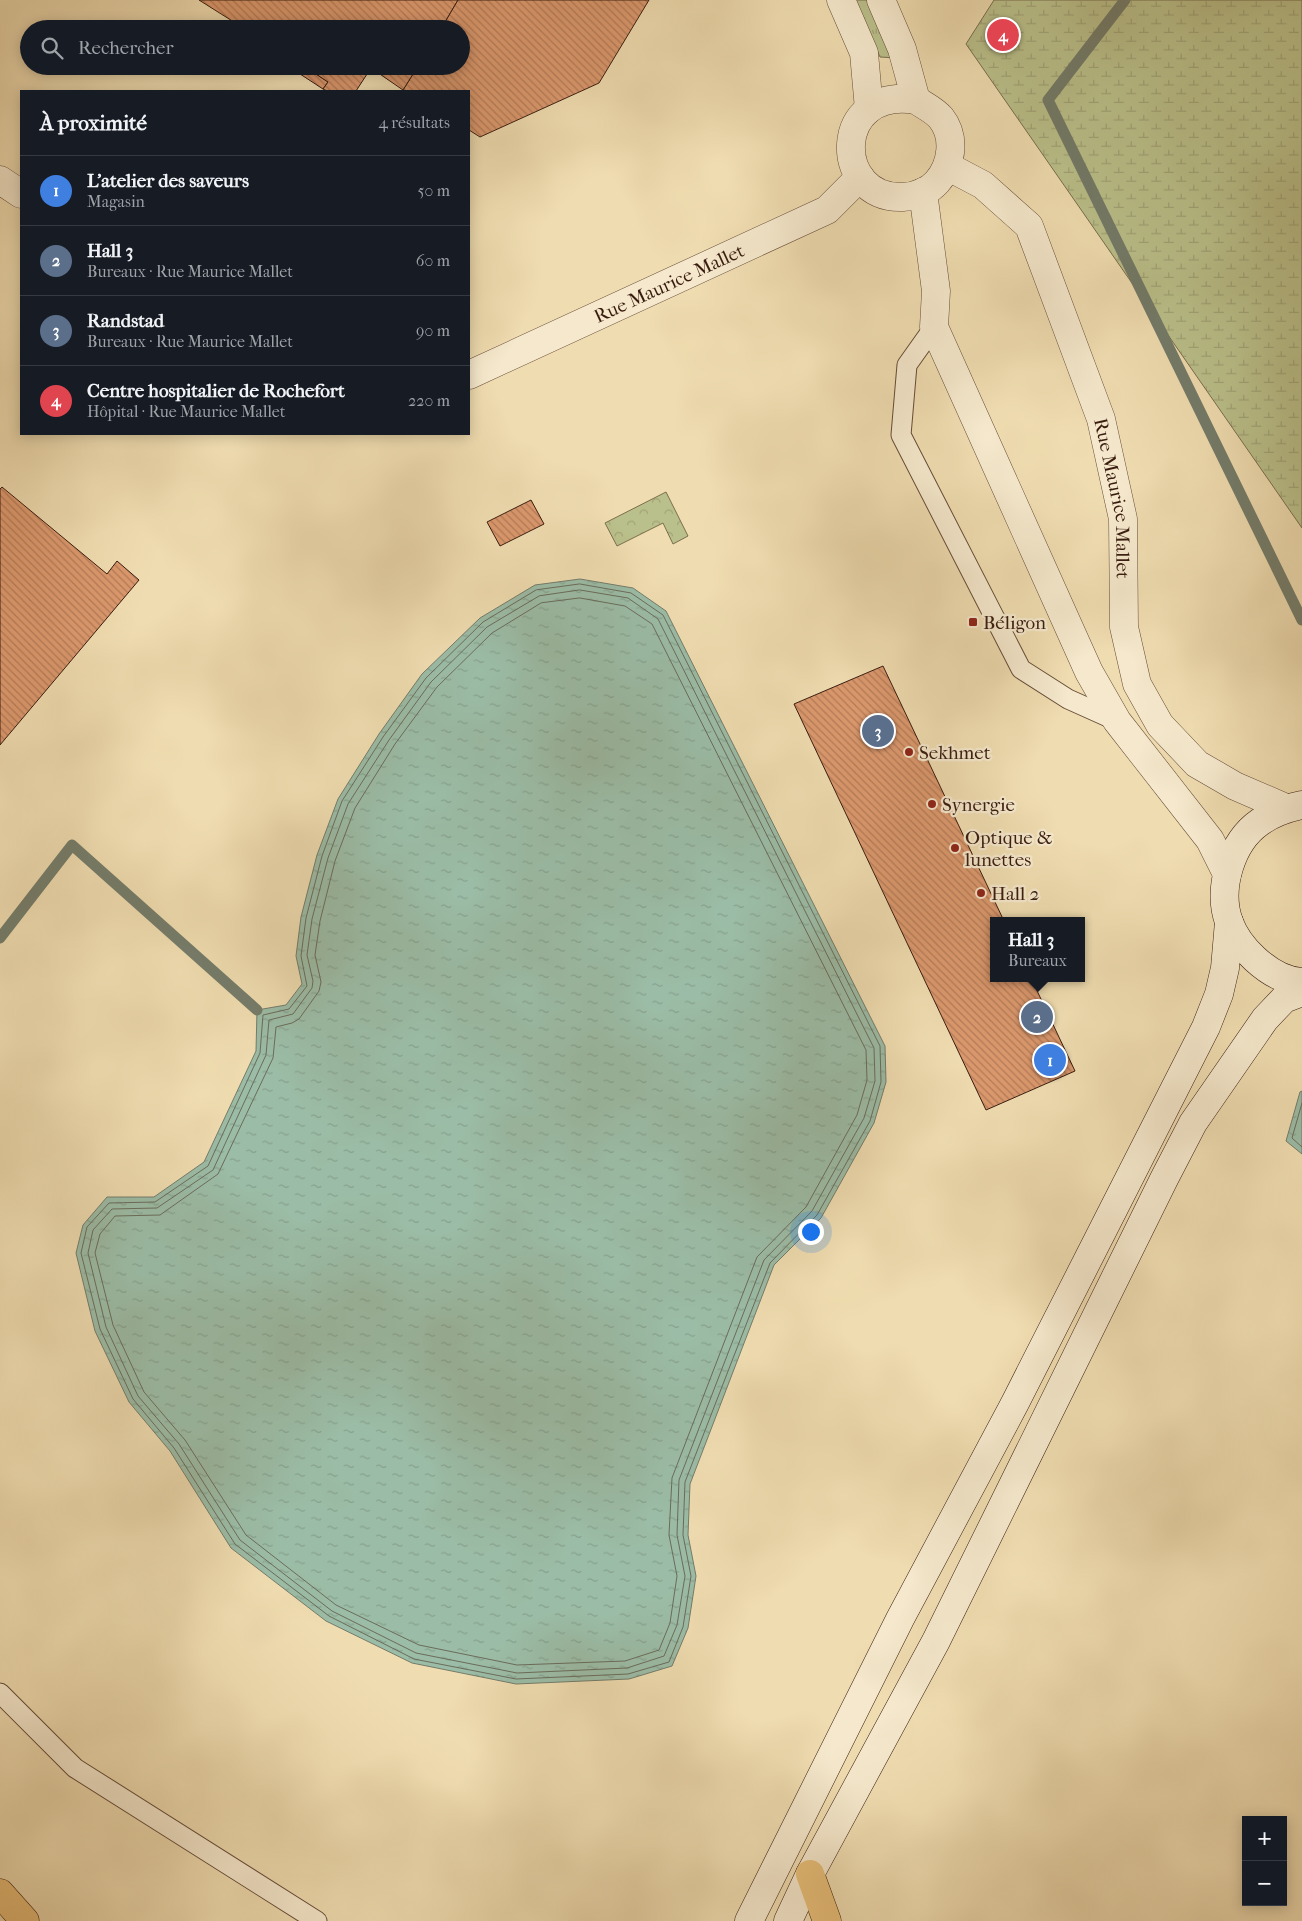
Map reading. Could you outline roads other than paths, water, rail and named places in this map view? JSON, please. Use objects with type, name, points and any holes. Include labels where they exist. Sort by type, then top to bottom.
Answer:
[{"type":"highway","points":[[810,1874],[827,1921]]},
{"type":"highway","points":[[0,1893],[25,1921]]},
{"type":"street","points":[[840,0],[864,53],[869,109]]},
{"type":"street","points":[[880,0],[902,49],[916,100]]},
{"type":"street","points":[[900,98],[916,100],[930,108],[942,120],[949,134],[951,150],[947,166],[933,186],[923,192],[910,197],[889,196],[870,187],[860,177],[853,164],[851,149],[852,133],[859,120],[869,109],[884,100],[900,98]]},
{"type":"street","name":"Rue Maurice Mallet","points":[[947,166],[983,185],[1029,226],[1101,419],[1122,519],[1124,627],[1137,684],[1160,725],[1197,764],[1236,786],[1294,806]]},
{"type":"street","name":"Rue Maurice Mallet","points":[[470,375],[827,210],[860,177]]},
{"type":"street","points":[[0,180],[20,193]]},
{"type":"street","points":[[923,192],[936,291],[934,327],[1089,672],[1117,721],[1210,840],[1226,874]]},
{"type":"street","points":[[749,1921],[900,1619],[1014,1403],[1206,1027],[1219,994],[1225,968],[1229,922],[1225,897],[1226,874],[1238,845],[1259,822],[1294,806]]},
{"type":"street","points":[[1229,922],[1243,948],[1266,969],[1293,981],[1302,982]]},
{"type":"street","points":[[788,1921],[810,1874],[936,1641],[1193,1123],[1265,1019],[1284,999],[1302,992]]},
{"type":"lane","points":[[934,327],[908,365],[901,435],[1021,669],[1068,700],[1117,721]]},
{"type":"lane","points":[[0,1693],[75,1768],[317,1921]]},
{"type":"water","points":[[580,579],[633,588],[666,611],[885,1046],[886,1082],[874,1123],[821,1218],[774,1265],[690,1484],[688,1535],[696,1576],[688,1628],[672,1666],[629,1679],[516,1684],[412,1663],[326,1621],[231,1548],[170,1451],[129,1402],[95,1331],[76,1253],[83,1225],[107,1197],[154,1197],[204,1162],[256,1051],[257,1010],[286,1005],[302,984],[296,956],[301,917],[317,855],[338,799],[379,734],[422,674],[480,618],[535,585]]},
{"type":"water","points":[[1302,1091],[1302,1154],[1286,1141],[1300,1092]]},
{"type":"waterway","points":[[1125,0],[1048,100],[1302,620]]},
{"type":"waterway","points":[[0,938],[72,845],[257,1010]]},
{"type":"place","name":"Centre hospitalier de Rochefort","points":[[1003,35]]},
{"type":"place","name":"Béligon","points":[[973,622]]},
{"type":"place","name":"Randstad","points":[[878,731]]},
{"type":"place","name":"Sekhmet","points":[[909,752]]},
{"type":"place","name":"Synergie","points":[[932,804]]},
{"type":"place","name":"Optique & lunettes","points":[[955,848]]},
{"type":"place","name":"Hall 2","points":[[981,893]]},
{"type":"place","name":"Hall 3","points":[[1037,1017]]},
{"type":"place","name":"L'atelier des saveurs","points":[[1050,1060]]}]
